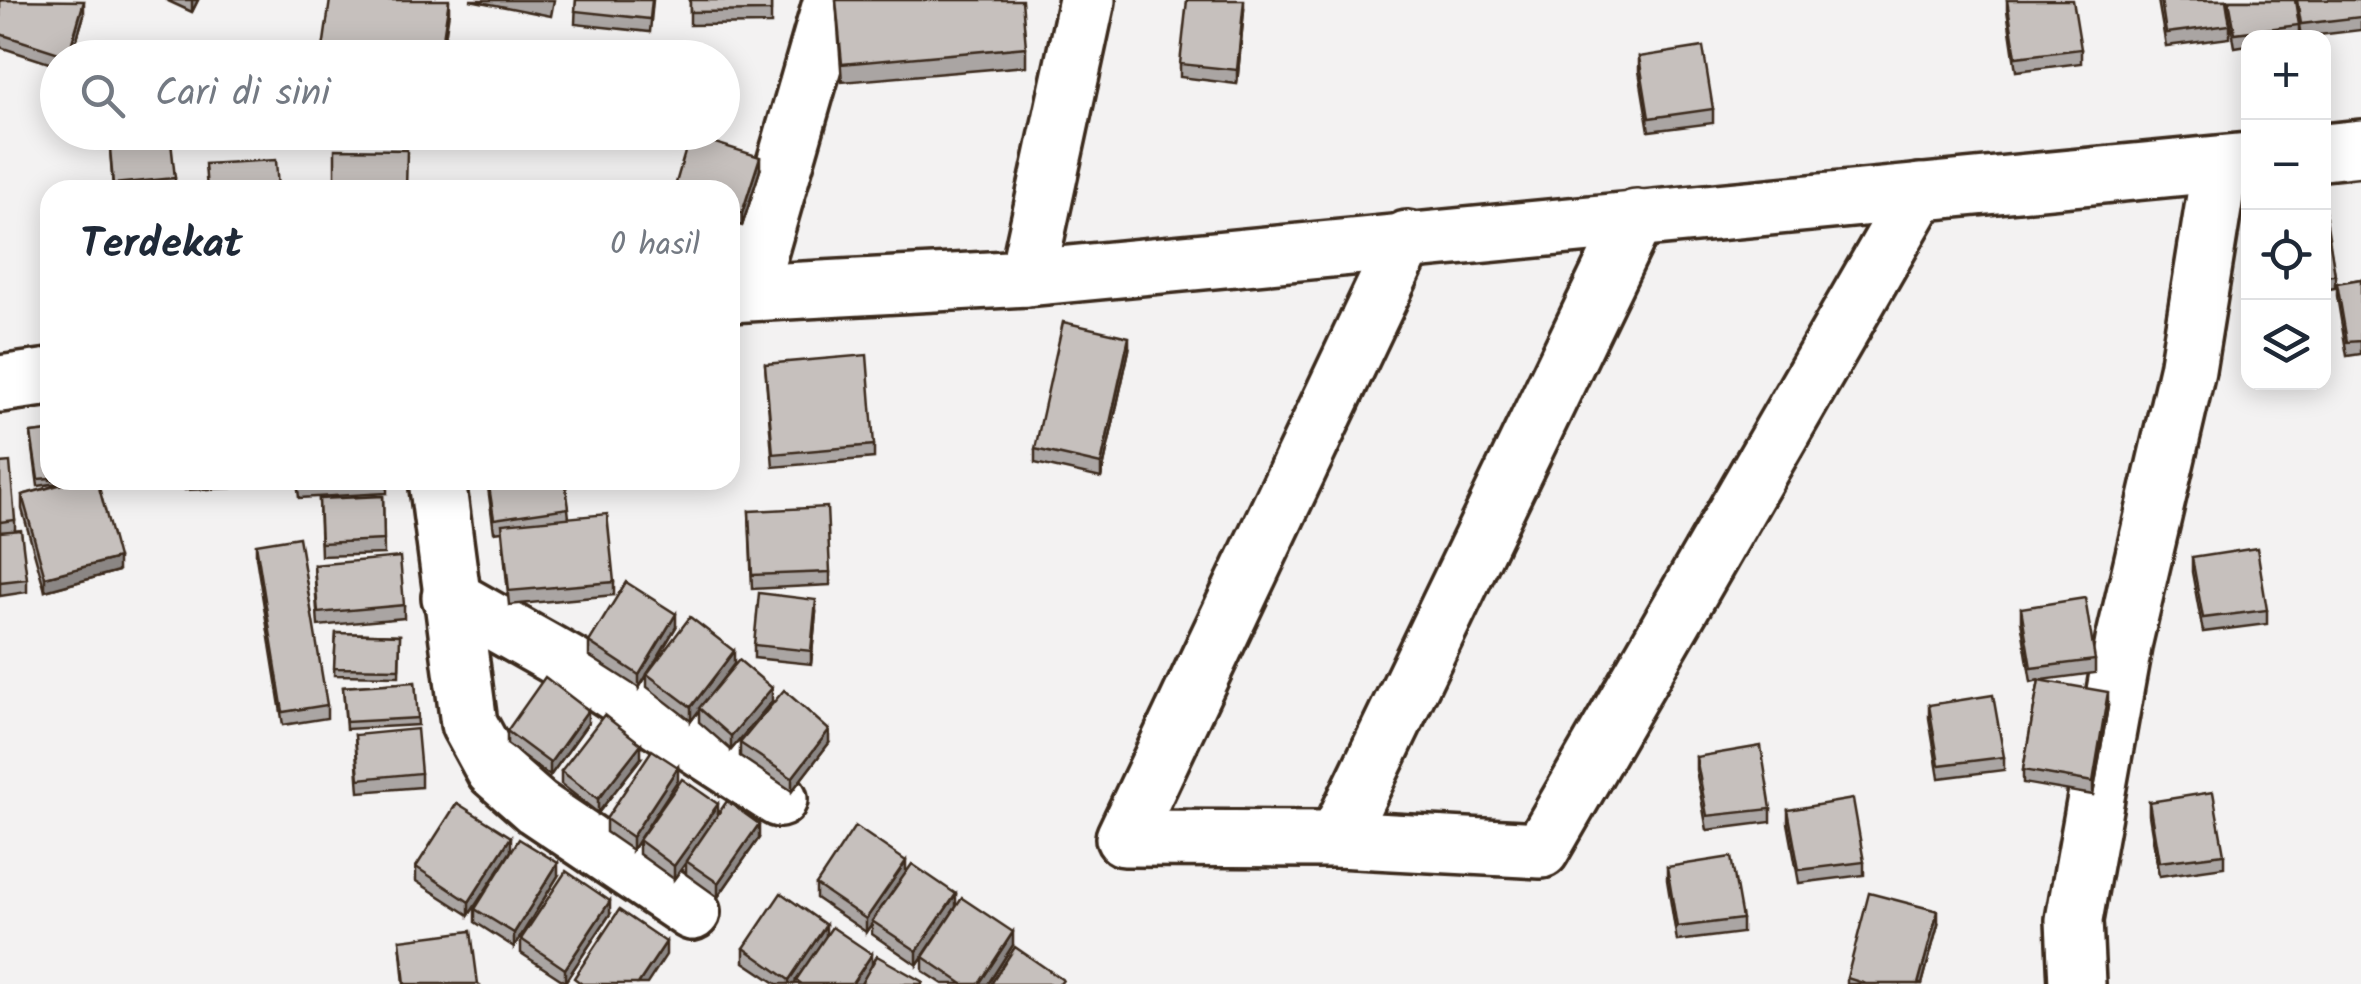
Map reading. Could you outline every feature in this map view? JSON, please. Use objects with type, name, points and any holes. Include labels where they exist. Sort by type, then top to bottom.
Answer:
[{"type":"street","points":[[740,290],[832,0]]},
{"type":"street","points":[[1026,278],[1088,0]]},
{"type":"street","points":[[2331,151],[2361,148]]},
{"type":"street","points":[[740,293],[1026,278],[2234,163],[2124,641],[2078,901],[2074,954],[2077,984]]},
{"type":"street","points":[[1408,240],[1124,838],[1337,840],[1542,850],[1920,192]]},
{"type":"street","points":[[1337,840],[1636,218]]},
{"type":"street","points":[[0,384],[40,378]]},
{"type":"street","points":[[438,490],[469,724],[494,770],[536,807],[692,912]]},
{"type":"street","points":[[450,597],[583,672],[779,799]]},
{"type":"building","points":[[0,0],[84,1],[73,40],[40,40],[40,47],[0,34]]},
{"type":"building","points":[[330,0],[449,0],[443,40],[324,40]]},
{"type":"building","points":[[576,0],[652,0],[650,19],[575,11]]},
{"type":"building","points":[[690,0],[771,0],[771,11],[690,12]]},
{"type":"building","points":[[836,0],[1022,0],[1026,47],[842,64]]},
{"type":"building","points":[[1187,0],[1244,0],[1237,70],[1180,64]]},
{"type":"building","points":[[2007,0],[2073,0],[2081,49],[2016,57]]},
{"type":"building","points":[[2161,0],[2226,0],[2230,25],[2166,33]]},
{"type":"building","points":[[2229,0],[2295,0],[2299,25],[2235,33]]},
{"type":"building","points":[[2297,0],[2361,0],[2361,17],[2301,24]]},
{"type":"building","points":[[1703,47],[1713,109],[1649,118],[1639,57]]},
{"type":"building","points":[[110,150],[172,150],[175,178],[113,180]]},
{"type":"building","points":[[335,150],[407,150],[406,180],[335,180]]},
{"type":"building","points":[[686,150],[738,150],[760,157],[742,213],[740,180],[677,180]]},
{"type":"building","points":[[276,160],[277,180],[206,180],[205,164]]},
{"type":"building","points":[[2361,279],[2361,341],[2347,342],[2337,283]]},
{"type":"building","points":[[1063,322],[1129,337],[1101,464],[1035,449]]},
{"type":"building","points":[[867,355],[874,445],[773,454],[765,364]]},
{"type":"building","points":[[40,432],[40,479],[38,479],[31,433]]},
{"type":"building","points":[[10,462],[15,520],[0,522],[0,463]]},
{"type":"building","points":[[40,490],[100,490],[118,558],[45,577],[22,495]]},
{"type":"building","points":[[490,490],[566,490],[569,508],[494,519]]},
{"type":"building","points":[[383,496],[384,540],[321,543],[319,499]]},
{"type":"building","points":[[827,507],[830,572],[752,575],[749,511]]},
{"type":"building","points":[[607,514],[614,582],[509,591],[502,524]]},
{"type":"building","points":[[21,530],[27,579],[0,582],[0,532]]},
{"type":"building","points":[[299,537],[327,705],[283,712],[256,544]]},
{"type":"building","points":[[2257,548],[2267,610],[2203,618],[2192,558]]},
{"type":"building","points":[[400,557],[404,605],[318,613],[314,565]]},
{"type":"building","points":[[626,582],[676,614],[639,675],[589,642]]},
{"type":"building","points":[[759,593],[816,600],[811,651],[754,645]]},
{"type":"building","points":[[2085,598],[2095,660],[2031,668],[2021,608]]},
{"type":"building","points":[[690,617],[734,651],[691,707],[647,674]]},
{"type":"building","points":[[336,633],[400,635],[399,669],[334,668]]},
{"type":"building","points":[[739,660],[772,688],[731,736],[699,708]]},
{"type":"building","points":[[545,677],[588,710],[550,763],[507,731]]},
{"type":"building","points":[[2039,680],[2108,692],[2093,782],[2023,770]]},
{"type":"building","points":[[415,682],[418,718],[346,722],[343,687]]},
{"type":"building","points":[[784,690],[829,730],[792,778],[740,743]]},
{"type":"building","points":[[1993,695],[2004,757],[1939,765],[1929,705]]},
{"type":"building","points":[[604,715],[641,744],[598,799],[561,771]]},
{"type":"building","points":[[417,729],[421,773],[359,779],[355,735]]},
{"type":"building","points":[[1761,746],[1771,809],[1707,816],[1696,757]]},
{"type":"building","points":[[652,750],[678,767],[632,837],[606,819]]},
{"type":"building","points":[[682,779],[718,804],[674,866],[639,840]]},
{"type":"building","points":[[2213,792],[2224,854],[2159,862],[2149,802]]},
{"type":"building","points":[[1853,799],[1864,862],[1799,870],[1788,810]]},
{"type":"building","points":[[727,801],[759,824],[718,883],[686,861]]},
{"type":"building","points":[[457,803],[511,837],[469,902],[416,867]]},
{"type":"building","points":[[855,826],[906,861],[866,919],[816,885]]},
{"type":"building","points":[[519,839],[558,863],[514,933],[475,909]]},
{"type":"building","points":[[1731,857],[1742,919],[1677,927],[1667,867]]},
{"type":"building","points":[[912,864],[956,894],[917,951],[872,921]]},
{"type":"building","points":[[566,871],[610,901],[565,969],[521,939]]},
{"type":"building","points":[[781,893],[826,925],[789,980],[744,948]]},
{"type":"building","points":[[1869,893],[1938,911],[1918,984],[1866,984],[1847,978]]},
{"type":"building","points":[[962,898],[1013,932],[979,984],[963,984],[923,957]]},
{"type":"building","points":[[619,910],[666,942],[638,984],[582,984],[574,978]]},
{"type":"building","points":[[832,927],[872,954],[852,984],[802,984],[796,980]]},
{"type":"building","points":[[471,931],[478,984],[405,984],[400,940]]},
{"type":"building","points":[[1015,947],[1063,980],[1060,984],[991,984]]},
{"type":"building","points":[[877,956],[923,982],[861,984]]}]
